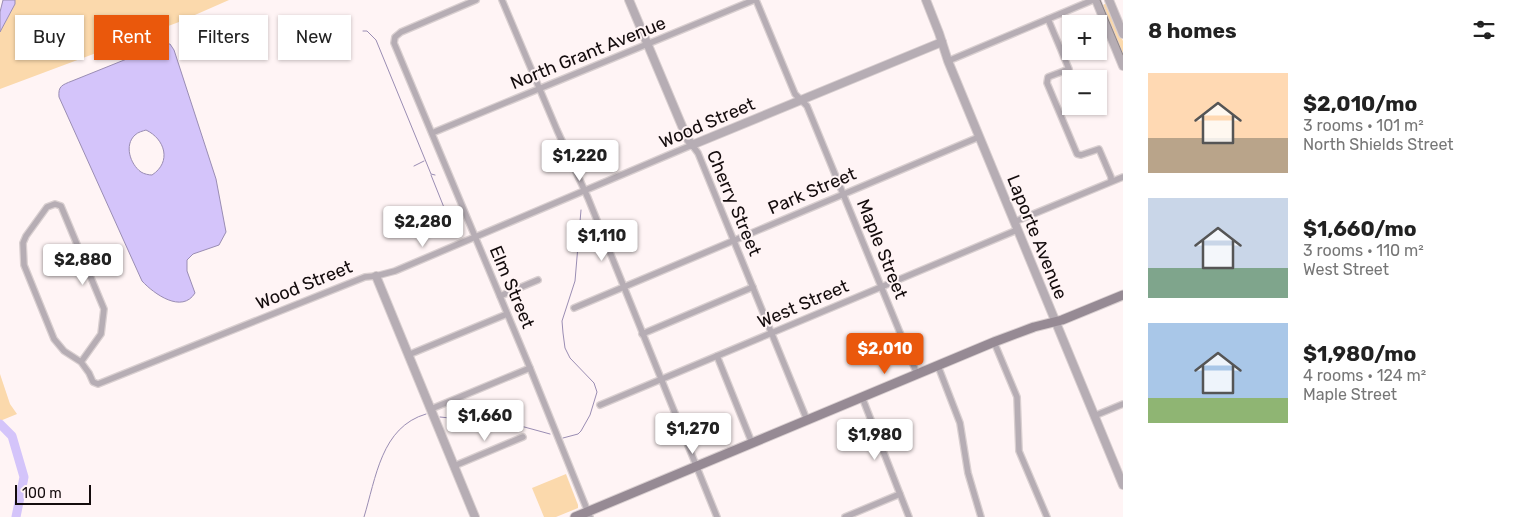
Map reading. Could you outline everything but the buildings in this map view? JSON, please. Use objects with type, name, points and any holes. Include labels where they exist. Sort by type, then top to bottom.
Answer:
[{"type":"main road","points":[[576,517],[589,514],[696,466],[994,342],[1034,326],[1062,320],[1123,295]]},
{"type":"street","name":"Elm Street","points":[[476,0],[401,32],[397,34],[394,40],[589,514]]},
{"type":"street","points":[[502,0],[585,191],[717,517]]},
{"type":"street","name":"Cherry Street","points":[[629,0],[687,138],[698,153],[808,420]]},
{"type":"street","name":"North Grant Avenue","points":[[432,132],[755,0]]},
{"type":"street","name":"Maple Street","points":[[755,0],[796,94],[807,106],[917,374]]},
{"type":"street","name":"Laporte Avenue","points":[[926,0],[948,61],[1123,485]]},
{"type":"street","points":[[948,61],[1094,0],[1123,66]]},
{"type":"street","points":[[1109,0],[1123,34]]},
{"type":"street","points":[[1048,19],[1069,68],[1048,77],[1047,83],[1077,154],[1081,156],[1099,148],[1111,177],[1111,182]]},
{"type":"street","name":"Wood Street","points":[[81,362],[93,382],[98,384],[365,277],[395,271],[692,145],[942,42]]},
{"type":"street","name":"Park Street","points":[[574,308],[979,137]]},
{"type":"street","points":[[1014,222],[1123,177]]},
{"type":"street","points":[[55,204],[61,206],[64,212],[104,309],[101,334],[81,362],[64,351],[54,339],[24,265],[22,243],[47,207],[55,204]]},
{"type":"street","name":"West Street","points":[[600,405],[1018,230]]},
{"type":"street","points":[[376,276],[475,517]]},
{"type":"street","points":[[500,296],[538,280]]},
{"type":"street","points":[[642,334],[753,287]]},
{"type":"street","points":[[408,355],[507,314]]},
{"type":"street","points":[[994,342],[1016,397],[1019,451],[1047,517]]},
{"type":"street","points":[[717,356],[752,443]]},
{"type":"street","points":[[938,366],[957,414],[968,472],[981,517]]},
{"type":"street","points":[[431,409],[530,368]]},
{"type":"street","points":[[862,397],[909,517]]},
{"type":"street","points":[[1094,416],[1123,404]]},
{"type":"street","points":[[454,466],[523,437]]},
{"type":"street","points":[[845,517],[900,494]]},
{"type":"shaded area","points":[[3,0],[15,0],[15,4],[0,32],[0,12]]},
{"type":"shaded area","points":[[15,0],[229,0],[195,15],[179,15],[179,22],[169,26],[169,15],[94,15],[94,54],[84,58],[84,15],[15,15],[15,60],[77,60],[0,89],[0,32],[15,4]]},
{"type":"shaded area","points":[[1106,3],[1123,41],[1123,58],[1107,15],[1102,6]]},
{"type":"shaded area","points":[[169,44],[174,50],[216,179],[226,232],[219,245],[193,254],[187,260],[187,271],[195,293],[189,299],[183,302],[168,300],[142,281],[59,97],[61,86],[125,60],[169,60]],"holes":[[[146,130],[158,139],[164,151],[162,164],[152,175],[141,172],[131,159],[129,149],[132,139],[138,133]]]},
{"type":"shaded area","points":[[0,374],[10,404],[17,414],[0,421]]},
{"type":"shaded area","points":[[566,474],[578,508],[556,517],[544,517],[532,488]]},
{"type":"waterway","points":[[363,31],[367,31],[376,40],[431,174],[435,175]]},
{"type":"waterway","points":[[414,166],[424,161]]},
{"type":"waterway","points":[[431,175],[449,220],[453,222]]},
{"type":"waterway","points":[[563,438],[578,434],[581,431],[590,415],[597,392],[594,383],[570,358],[565,348],[563,333],[562,321],[575,281],[581,210]]},
{"type":"waterway","points":[[364,517],[377,471],[390,442],[399,430],[411,421],[426,414]]},
{"type":"waterway","points":[[440,417],[517,425],[550,434]]},
{"type":"waterway","points":[[0,424],[12,436],[24,477],[16,517]]},
{"type":"tram line","points":[[1100,0],[1123,55]]}]
